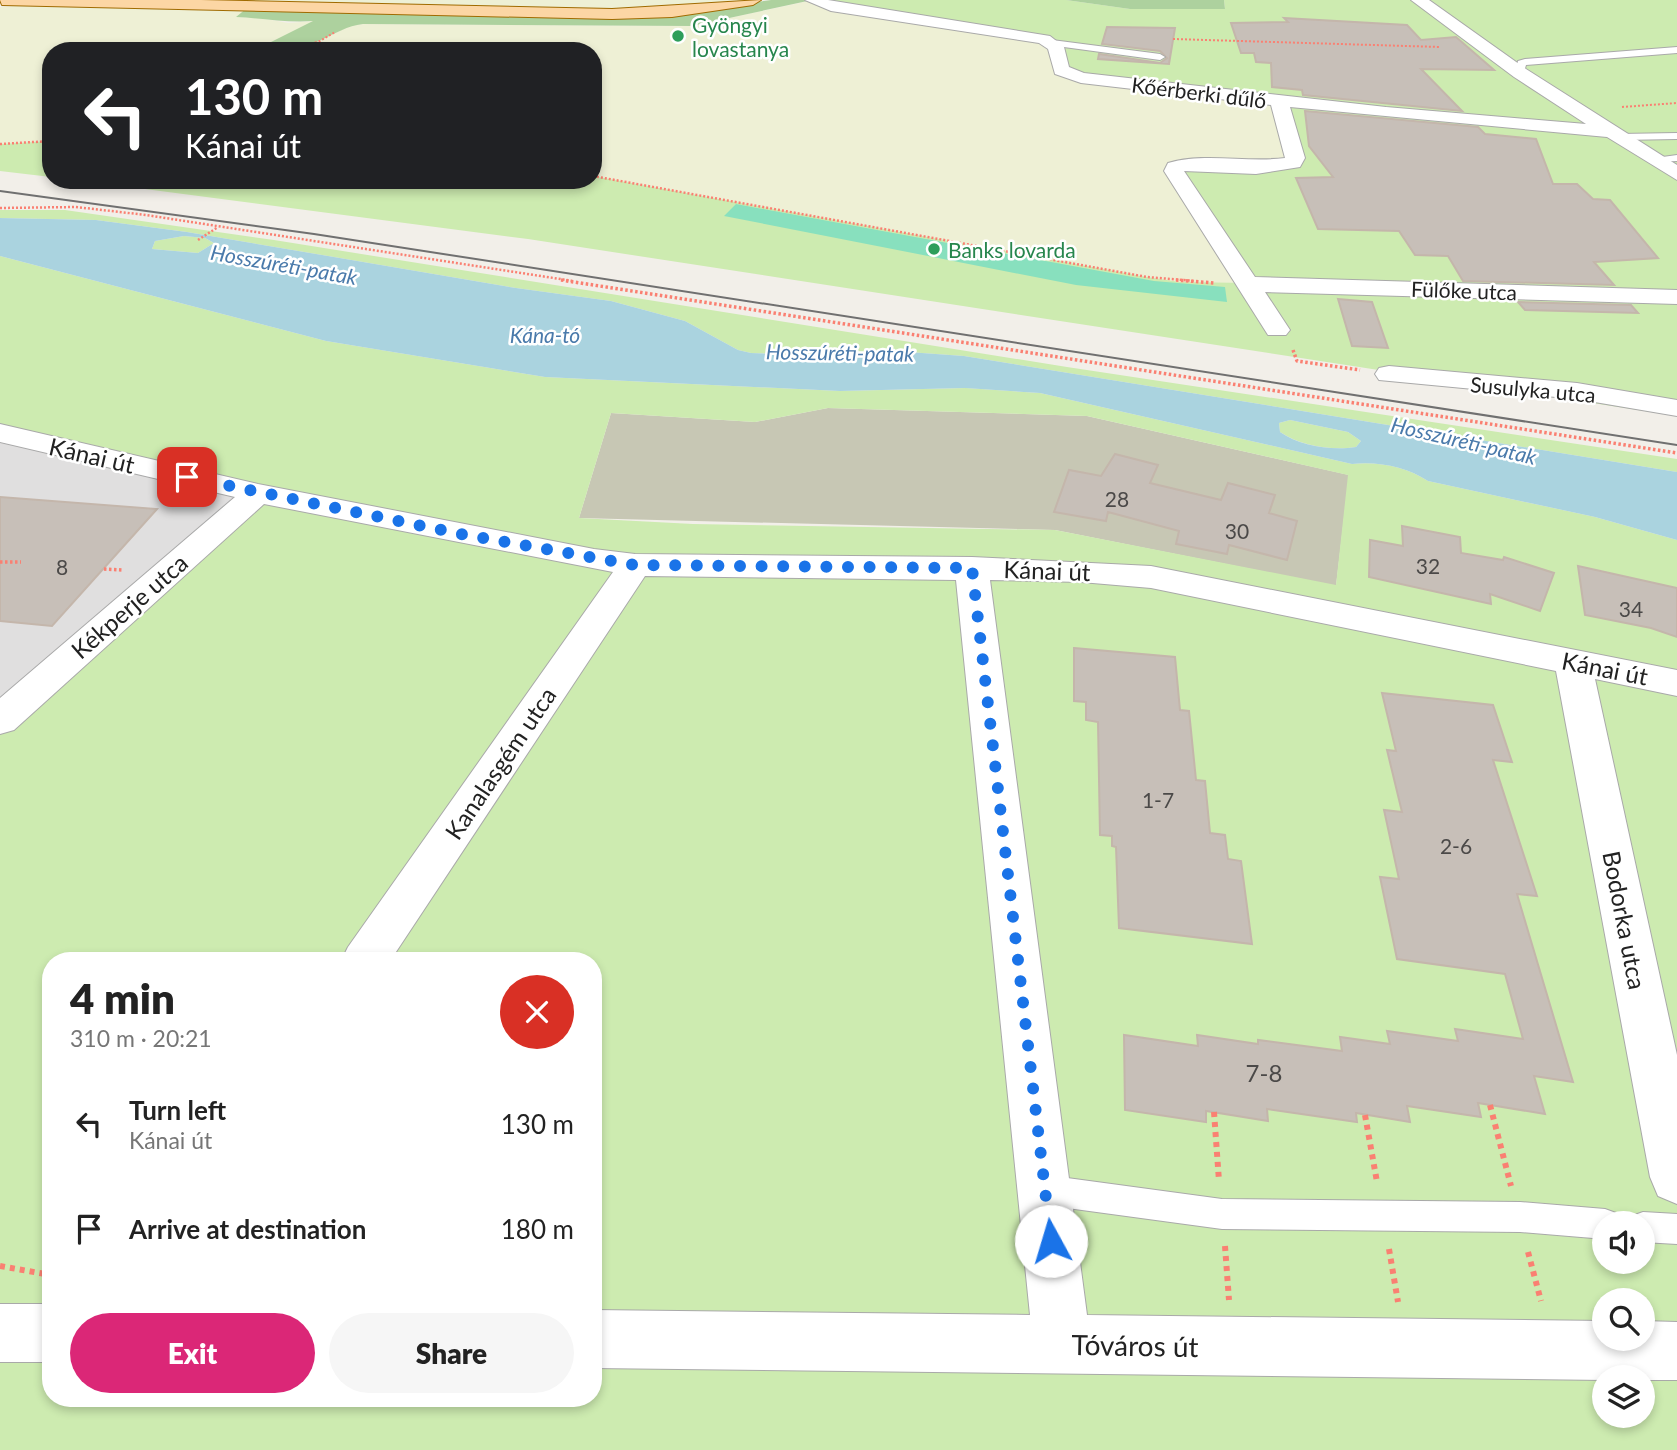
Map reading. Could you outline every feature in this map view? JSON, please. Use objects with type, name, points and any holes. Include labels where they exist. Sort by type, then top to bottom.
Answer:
[{"type":"main road","points":[[2,0],[358,5],[640,13],[753,0]]},
{"type":"street","points":[[813,0],[831,6],[1029,35],[1052,43]]},
{"type":"street","points":[[1419,0],[1520,73],[1677,174]]},
{"type":"street","name":"Kőérberki dűlő","points":[[1052,43],[1056,47],[1058,65],[1067,75],[1279,102],[1616,135]]},
{"type":"street","points":[[1277,330],[1250,284],[1195,210],[1174,171],[1175,167],[1185,164],[1256,168],[1293,163],[1295,158],[1279,102]]},
{"type":"street","name":"Fülőke utca","points":[[1250,284],[1677,297]]},
{"type":"street","name":"Susulyka utca","points":[[1388,374],[1577,391],[1677,408]]},
{"type":"street","name":"Kánai út","points":[[0,433],[258,493],[581,557],[635,565],[972,568],[1081,571],[1151,577],[1677,683]]},
{"type":"street","name":"Kékperje utca","points":[[0,720],[258,493]]},
{"type":"street","name":"Kanalasgém utca","points":[[370,952],[635,565]]},
{"type":"street","points":[[972,568],[1062,1344]]},
{"type":"street","name":"Bodorka utca","points":[[1573,662],[1677,1177]]},
{"type":"street","points":[[0,1333],[42,1333]]},
{"type":"street","name":"Tóváros út","points":[[602,1339],[1677,1351]]},
{"type":"lane","points":[[1052,43],[1160,58]]},
{"type":"lane","points":[[1520,73],[1521,63],[1525,62],[1677,50]]},
{"type":"lane","points":[[1616,135],[1677,136]]},
{"type":"lane","points":[[1654,159],[1677,158]]},
{"type":"lane","points":[[1045,1189],[1222,1214],[1520,1217],[1592,1223]]},
{"type":"lane","points":[[1655,1228],[1677,1229]]},
{"type":"path","points":[[1165,38],[1483,47]]},
{"type":"path","points":[[1579,111],[1677,103]]},
{"type":"path","points":[[0,144],[42,142]]},
{"type":"path","points":[[602,178],[1147,277],[1180,282],[1250,284]]},
{"type":"path","points":[[0,208],[95,209],[219,227],[1677,453]]},
{"type":"path","points":[[198,240],[219,227]]},
{"type":"path","points":[[1277,330],[1287,333],[1297,361],[1388,374]]},
{"type":"path","points":[[0,562],[21,562]]},
{"type":"path","points":[[0,1266],[42,1273]]},
{"type":"shaded area","points":[[753,0],[672,12],[247,8],[237,17],[288,23],[316,21],[275,42],[42,42],[42,142],[0,144],[0,7],[64,2]]},
{"type":"shaded area","points":[[813,0],[980,27],[1279,102],[1295,158],[1250,284],[1180,282],[602,178],[602,42],[317,42],[349,26],[363,24],[692,26]]},
{"type":"shaded area","points":[[828,408],[1087,416],[1349,475],[1336,586],[1055,530],[579,518],[611,413],[755,422]]},
{"type":"shaded area","points":[[0,433],[258,493],[0,720]]},
{"type":"green space","points":[[771,0],[812,0],[692,26],[363,24],[315,42],[271,42],[313,21],[236,17],[247,8],[649,17]]},
{"type":"green space","points":[[813,0],[1066,0],[1130,9],[1225,9],[1224,0],[1677,0],[1677,416],[528,239],[145,189],[602,189],[602,178],[1147,277],[1180,282],[1249,283],[1174,171],[1293,163],[1278,102],[1067,75],[1052,43]]},
{"type":"green space","points":[[1066,0],[1224,0],[1225,9],[1130,9]]},
{"type":"green space","points":[[42,142],[42,176],[0,171],[0,144]]},
{"type":"green space","name":"Banks lovarda","points":[[736,204],[1154,281],[1225,287],[1227,302],[1076,285],[724,216]]},
{"type":"green space","points":[[0,210],[65,210],[274,240],[1067,367],[1677,459],[1677,472],[964,356],[894,351],[793,355],[751,353],[738,350],[685,321],[611,301],[516,288],[187,232],[96,220],[0,218]]},
{"type":"green space","points":[[184,236],[205,238],[214,243],[198,253],[152,249],[155,241]]},
{"type":"green space","points":[[0,256],[326,341],[545,377],[840,391],[966,388],[1040,393],[1352,464],[1392,466],[1428,481],[1595,517],[1677,540],[1677,1450],[0,1450],[0,720],[257,493],[0,433]],"holes":[[[828,408],[1087,416],[1348,475],[1336,585],[1055,530],[693,524],[579,518],[611,413],[755,422]]]},
{"type":"green space","points":[[1290,420],[1348,432],[1361,441],[1356,447],[1347,448],[1307,444],[1280,432],[1279,423]]},
{"type":"water","name":"Kána-tó","points":[[0,218],[96,220],[187,232],[516,288],[611,301],[685,321],[738,350],[751,353],[793,355],[894,351],[964,356],[1677,472],[1677,540],[1595,517],[1428,481],[1392,466],[1352,464],[1040,393],[965,388],[840,391],[545,377],[326,341],[0,256]],"holes":[[[184,236],[205,238],[214,243],[198,253],[152,249],[155,241]],[[1290,420],[1348,432],[1361,441],[1356,447],[1347,448],[1307,444],[1280,432],[1279,423]]]},
{"type":"building","points":[[1284,18],[1407,25],[1421,40],[1456,37],[1494,70],[1421,69],[1462,111],[1303,95],[1302,90],[1272,87],[1271,63],[1256,62],[1254,53],[1241,53],[1231,23],[1288,22]]},
{"type":"building","points":[[1107,27],[1175,28],[1169,64],[1098,59],[1099,54],[1160,63],[1167,58],[1160,51],[1102,44]]},
{"type":"building","points":[[1305,111],[1478,127],[1485,134],[1536,139],[1553,184],[1577,184],[1593,199],[1610,200],[1658,258],[1594,262],[1614,285],[1463,281],[1448,256],[1415,255],[1399,231],[1318,229],[1296,178],[1333,177],[1309,146]]},
{"type":"building","points":[[1338,299],[1372,302],[1388,348],[1352,346]]},
{"type":"building","points":[[1518,302],[1631,305],[1638,313],[1525,310]]},
{"type":"building","points":[[1115,454],[1158,465],[1150,483],[1221,500],[1228,483],[1275,495],[1269,513],[1297,521],[1287,560],[1229,545],[1227,554],[1176,544],[1179,531],[1108,512],[1106,521],[1054,512],[1069,470],[1101,476]]},
{"type":"building","points":[[0,497],[157,509],[52,626],[0,621]]},
{"type":"building","points":[[1402,526],[1460,537],[1461,553],[1503,560],[1504,557],[1554,573],[1540,611],[1490,594],[1491,604],[1369,577],[1370,540],[1403,546]]},
{"type":"building","points":[[1578,566],[1677,588],[1677,637],[1651,628],[1585,615]]},
{"type":"building","points":[[1074,648],[1175,657],[1180,710],[1189,711],[1196,780],[1205,781],[1210,833],[1225,835],[1228,859],[1241,861],[1252,944],[1119,928],[1116,847],[1112,846],[1112,836],[1100,835],[1098,722],[1086,720],[1086,702],[1074,701]]},
{"type":"building","points":[[1382,693],[1493,705],[1512,762],[1493,760],[1537,896],[1517,894],[1573,1082],[1534,1076],[1545,1114],[1478,1103],[1481,1117],[1407,1106],[1410,1122],[1356,1113],[1357,1122],[1267,1109],[1268,1121],[1206,1111],[1206,1122],[1125,1110],[1124,1035],[1198,1046],[1197,1035],[1258,1044],[1258,1040],[1342,1051],[1340,1037],[1390,1044],[1387,1031],[1458,1041],[1455,1029],[1523,1039],[1505,974],[1397,959],[1380,877],[1399,879],[1384,810],[1402,812],[1387,750],[1396,751]]},
{"type":"tram line","points":[[0,191],[314,234],[1677,445]]},
{"type":"place","name":"Gyöngyi lovastanya","points":[[678,36]]},
{"type":"place","name":"Banks lovarda","points":[[934,249]]},
{"type":"route","points":[[187,477],[461,534],[635,565],[972,568],[1051,1241]]},
{"type":"water label","name":"Hosszúréti-patak","points":[[284,264]]},
{"type":"water label","name":"Hosszúréti-patak","points":[[840,352]]},
{"type":"water label","name":"Hosszúréti-patak","points":[[1464,440]]}]
